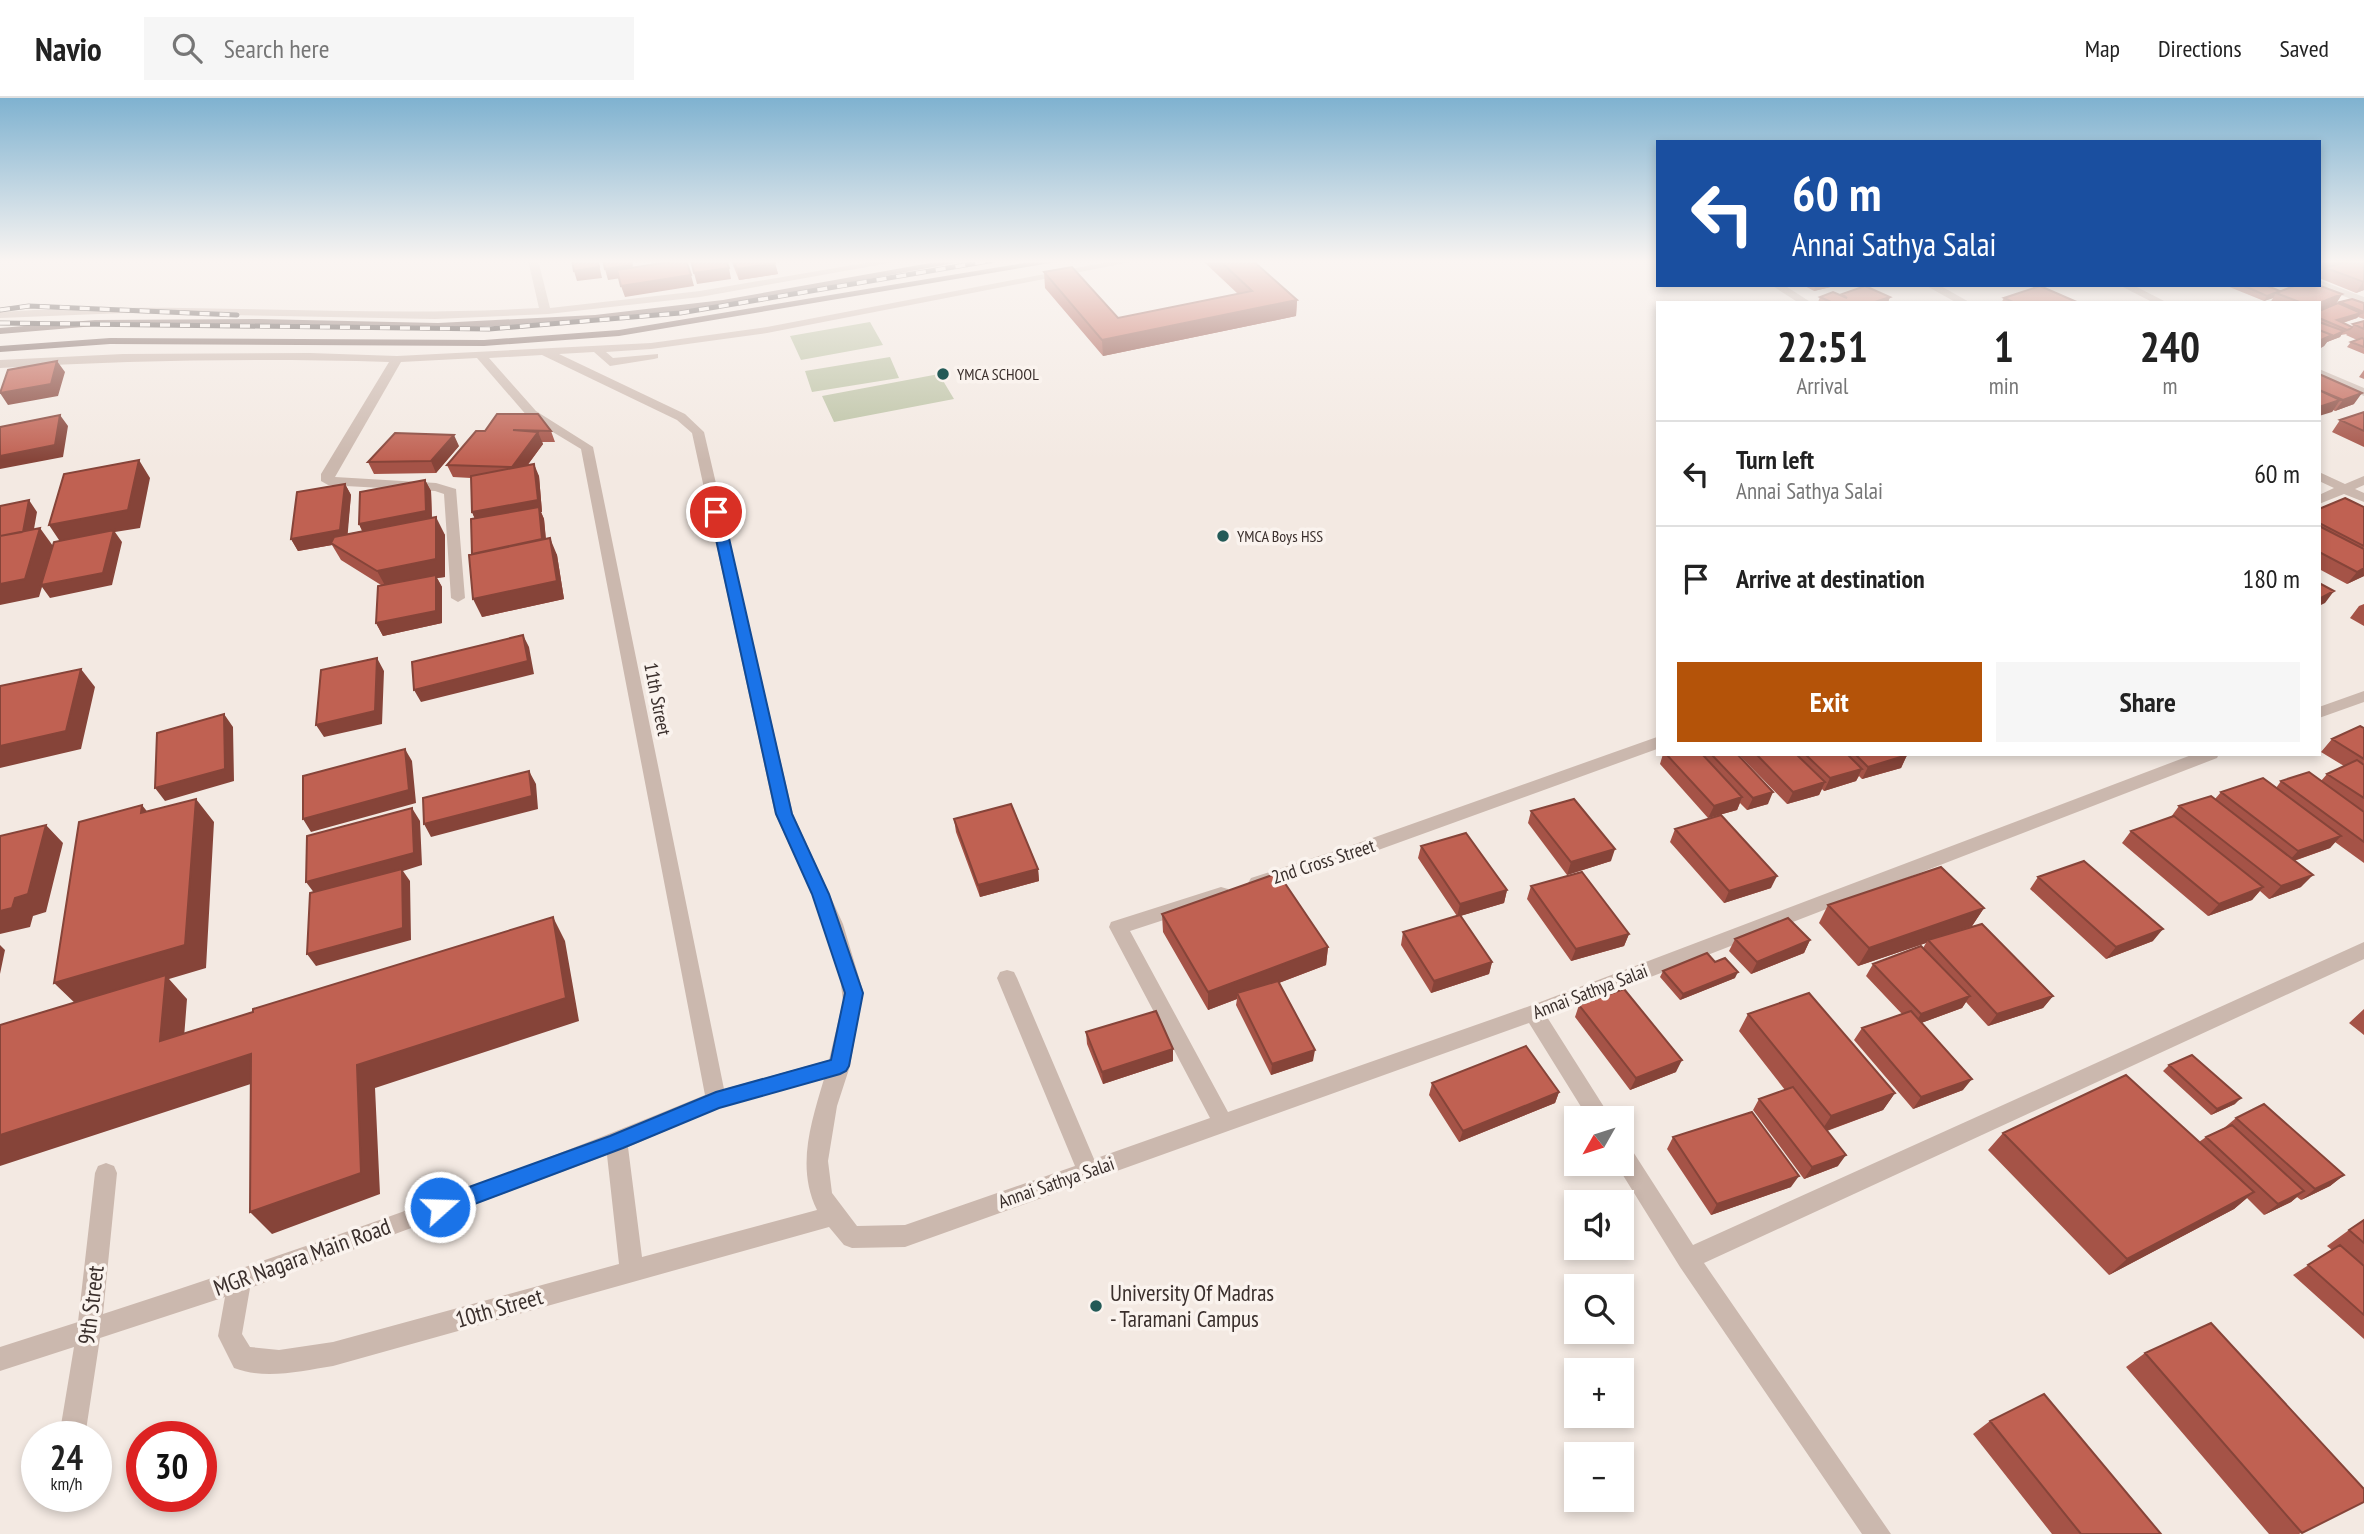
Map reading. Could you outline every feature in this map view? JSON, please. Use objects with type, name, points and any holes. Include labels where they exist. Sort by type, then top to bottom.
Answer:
[{"type":"main road","points":[[0,331],[47,327]]},
{"type":"main road","points":[[0,349],[110,341],[484,343],[619,333],[655,327]]},
{"type":"main road","points":[[286,356],[324,343]]},
{"type":"street","points":[[0,364],[123,357],[286,356],[397,359],[597,349],[610,362],[698,351],[730,343],[737,335],[779,327]]},
{"type":"street","name":"Annai Sathya Salai","points":[[543,351],[681,417],[698,432],[784,814],[821,894],[854,993],[840,1066],[822,1127],[817,1180],[832,1216],[852,1237],[905,1236],[1223,1124],[1534,1013],[2206,756]]},
{"type":"street","name":"11th Street","points":[[479,354],[532,414],[587,447],[716,1100]]},
{"type":"street","points":[[397,359],[328,474],[328,481],[436,487],[451,492],[458,598]]},
{"type":"street","points":[[2321,373],[2364,392]]},
{"type":"street","points":[[2321,477],[2364,498]]},
{"type":"street","points":[[2321,499],[2364,481]]},
{"type":"street","points":[[2321,712],[2364,696]]},
{"type":"street","name":"2nd Cross Street","points":[[1223,1124],[1118,927],[1353,852],[1656,743]]},
{"type":"street","points":[[1688,1259],[2364,950]]},
{"type":"street","points":[[1007,978],[1088,1171]]},
{"type":"street","points":[[1534,1013],[1592,1106]]},
{"type":"street","name":"MGR Nagara Main Road","points":[[0,1359],[239,1281],[616,1142],[716,1100],[840,1066]]},
{"type":"street","points":[[616,1142],[632,1271]]},
{"type":"street","name":"9th Street","points":[[75,1421],[89,1331],[106,1173]]},
{"type":"street","points":[[1634,1173],[1688,1259],[1878,1534]]},
{"type":"street","name":"10th Street","points":[[239,1281],[230,1336],[243,1359],[279,1362],[333,1354],[832,1216]]},
{"type":"green space","points":[[841,327],[873,327],[883,345],[801,360],[790,336]]},
{"type":"green space","points":[[890,357],[899,378],[812,392],[805,371]]},
{"type":"green space","points":[[939,374],[954,399],[834,422],[822,396]]},
{"type":"building","points":[[1091,327],[1165,327],[1102,340]]},
{"type":"building","points":[[2321,327],[2344,331],[2331,337],[2332,335],[2321,331]]},
{"type":"building","points":[[2321,331],[2332,335],[2321,340]]},
{"type":"building","points":[[2362,338],[2364,347],[2351,342]]},
{"type":"building","points":[[57,361],[51,384],[0,393],[8,370]]},
{"type":"building","points":[[2321,375],[2362,393],[2343,400],[2321,391]]},
{"type":"building","points":[[2321,391],[2340,400],[2321,406]]},
{"type":"building","points":[[2364,412],[2364,431],[2340,420]]},
{"type":"building","points":[[497,414],[538,414],[551,431],[513,430],[538,432],[512,467],[447,465],[476,431],[485,431]]},
{"type":"building","points":[[60,415],[55,445],[0,456],[0,427]]},
{"type":"building","points":[[395,433],[454,435],[431,461],[368,462]]},
{"type":"building","points":[[139,460],[128,510],[49,525],[64,474]]},
{"type":"building","points":[[534,464],[538,500],[472,512],[471,476]]},
{"type":"building","points":[[425,480],[426,511],[359,524],[360,492]]},
{"type":"building","points":[[345,484],[340,530],[291,539],[297,492]]},
{"type":"building","points":[[2345,498],[2364,507],[2364,546],[2321,524],[2321,508]]},
{"type":"building","points":[[29,500],[23,532],[0,536],[0,506]]},
{"type":"building","points":[[539,507],[542,539],[472,554],[471,519]]},
{"type":"building","points":[[436,517],[436,559],[377,571],[331,543],[334,537]]},
{"type":"building","points":[[2321,527],[2364,549],[2364,568],[2357,572],[2321,553]]},
{"type":"building","points":[[40,528],[25,579],[0,584],[0,536]]},
{"type":"building","points":[[114,530],[103,573],[41,585],[54,542]]},
{"type":"building","points":[[550,538],[557,581],[473,599],[469,555]]},
{"type":"building","points":[[436,575],[436,611],[376,623],[378,586]]},
{"type":"building","points":[[2321,584],[2334,591],[2321,598]]},
{"type":"building","points":[[523,635],[528,661],[414,690],[412,662]]},
{"type":"building","points":[[377,658],[375,711],[316,725],[321,670]]},
{"type":"building","points":[[81,669],[66,731],[0,746],[0,686]]},
{"type":"building","points":[[224,714],[225,769],[155,788],[157,733]]},
{"type":"building","points":[[2360,726],[2364,728],[2364,759],[2332,739]]},
{"type":"building","points":[[405,749],[409,790],[303,819],[303,776]]},
{"type":"building","points":[[1668,756],[1704,756],[1742,797],[1714,806]]},
{"type":"building","points":[[1713,756],[1739,756],[1773,792],[1753,798]]},
{"type":"building","points":[[1758,756],[1798,756],[1825,782],[1793,792]]},
{"type":"building","points":[[1807,756],[1849,756],[1862,769],[1830,778]]},
{"type":"building","points":[[1857,756],[1904,756],[1868,767]]},
{"type":"building","points":[[2357,760],[2364,765],[2364,798],[2327,774]]},
{"type":"building","points":[[529,771],[532,796],[424,824],[423,798]]},
{"type":"building","points":[[2309,772],[2364,812],[2364,842],[2281,781]]},
{"type":"building","points":[[2263,778],[2341,836],[2298,851],[2221,792]]},
{"type":"building","points":[[2211,796],[2313,875],[2281,886],[2179,806]]},
{"type":"building","points":[[196,799],[185,945],[54,983],[79,822],[142,805],[141,813]]},
{"type":"building","points":[[1574,799],[1615,849],[1571,862],[1531,811]]},
{"type":"building","points":[[1011,804],[1038,869],[978,885],[954,819]]},
{"type":"building","points":[[412,808],[414,853],[306,882],[307,836]]},
{"type":"building","points":[[1721,815],[1777,876],[1729,891],[1675,829]]},
{"type":"building","points":[[2174,816],[2263,887],[2219,904],[2131,831]]},
{"type":"building","points":[[46,825],[28,894],[15,898],[12,908],[0,911],[0,836]]},
{"type":"building","points":[[1466,833],[1507,890],[1460,904],[1421,846]]},
{"type":"building","points":[[2084,861],[2163,929],[2116,947],[2038,877]]},
{"type":"building","points":[[1941,867],[1984,908],[1869,948],[1828,905]]},
{"type":"building","points":[[402,869],[403,928],[307,954],[310,893]]},
{"type":"building","points":[[1582,872],[1629,934],[1576,949],[1531,886]]},
{"type":"building","points":[[1278,873],[1328,947],[1208,992],[1162,914]]},
{"type":"building","points":[[1460,915],[1492,962],[1434,981],[1403,932]]},
{"type":"building","points":[[553,917],[566,998],[357,1065],[361,1173],[250,1212],[251,1054],[0,1135],[0,1025],[166,975],[160,1041],[253,1012],[253,1009]]},
{"type":"building","points":[[1788,918],[1810,940],[1757,962],[1735,939]]},
{"type":"building","points":[[1982,924],[2053,996],[1997,1014],[1928,940]]},
{"type":"building","points":[[1921,946],[1970,996],[1921,1014],[1873,964]]},
{"type":"building","points":[[1707,953],[1715,962],[1725,958],[1738,972],[1683,994],[1663,971]]},
{"type":"building","points":[[1278,981],[1315,1050],[1272,1064],[1237,993]]},
{"type":"building","points":[[1624,989],[1682,1060],[1636,1078],[1579,1005]]},
{"type":"building","points":[[1809,993],[1895,1093],[1831,1116],[1748,1014]]},
{"type":"building","points":[[1156,1011],[1173,1049],[1102,1072],[1086,1032]]},
{"type":"building","points":[[1911,1011],[1972,1079],[1921,1097],[1862,1028]]},
{"type":"building","points":[[1526,1046],[1559,1092],[1463,1131],[1432,1083]]},
{"type":"building","points":[[2192,1055],[2241,1098],[2217,1109],[2169,1065]]},
{"type":"building","points":[[2126,1075],[2254,1192],[2127,1259],[2003,1133]]},
{"type":"building","points":[[1793,1087],[1846,1155],[1812,1167],[1759,1099]]},
{"type":"building","points":[[2264,1104],[2344,1175],[2315,1189],[2236,1118]]},
{"type":"building","points":[[1752,1112],[1799,1176],[1717,1204],[1673,1137]]},
{"type":"building","points":[[2232,1125],[2304,1191],[2278,1204],[2206,1137]]},
{"type":"building","points":[[2364,1220],[2364,1243],[2349,1230]]},
{"type":"building","points":[[2340,1245],[2364,1266],[2364,1315],[2308,1265]]},
{"type":"building","points":[[2211,1323],[2364,1489],[2364,1502],[2302,1533],[2145,1353]]},
{"type":"building","points":[[2044,1394],[2161,1534],[2081,1534],[1990,1421]]},
{"type":"railway","points":[[327,327],[513,327]]},
{"type":"place","name":"YMCA SCHOOL","points":[[943,374]]},
{"type":"place","name":"YMCA Boys HSS","points":[[1223,536]]},
{"type":"place","name":"University Of Madras - Taramani Campus","points":[[1096,1306]]},
{"type":"route","points":[[440,1207],[616,1142],[716,1100],[840,1066],[854,993],[821,894],[784,814],[716,512]]}]
